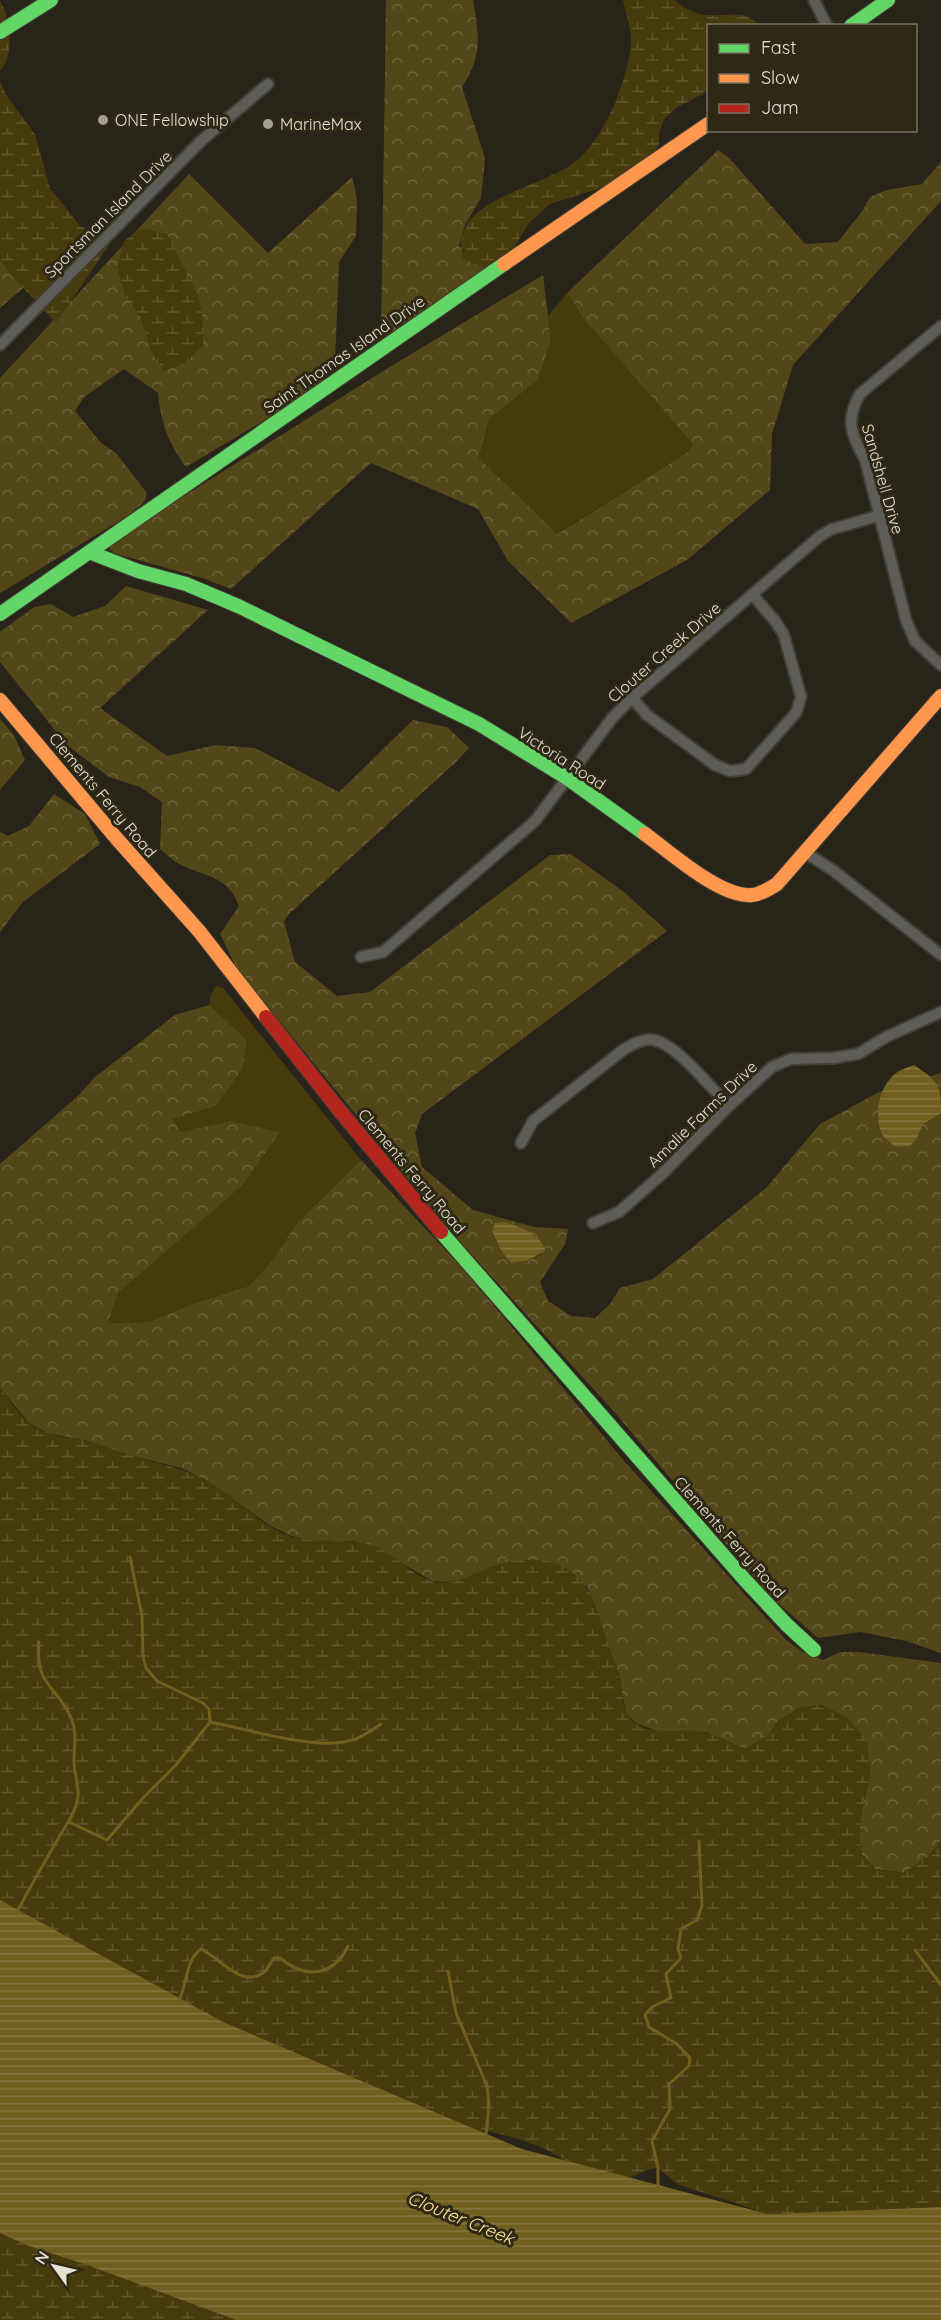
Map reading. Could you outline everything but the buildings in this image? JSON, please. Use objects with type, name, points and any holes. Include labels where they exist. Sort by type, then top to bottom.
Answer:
[{"type":"main road","points":[[0,32],[51,0]]},
{"type":"main road","points":[[855,24],[888,0]]},
{"type":"main road","name":"Saint Thomas Island Drive","points":[[0,614],[707,125]]},
{"type":"main road","name":"Victoria Road","points":[[89,552],[138,571],[186,584],[238,606],[479,724],[567,778],[721,889],[743,896],[763,895],[777,884],[941,696]]},
{"type":"main road","name":"Clements Ferry Road","points":[[0,700],[117,839],[199,931],[340,1111],[449,1241],[745,1580],[814,1650]]},
{"type":"street","points":[[814,0],[826,24]]},
{"type":"street","name":"Sportsman Island Drive","points":[[0,345],[201,141],[268,84]]},
{"type":"street","name":"Sandshell Drive","points":[[941,326],[860,394],[853,406],[850,420],[853,438],[865,459],[906,620],[915,641],[941,665]]},
{"type":"street","name":"Clouter Creek Drive","points":[[361,957],[383,952],[526,829],[546,808],[613,717],[752,594],[820,536],[832,529],[878,516]]},
{"type":"street","points":[[632,698],[647,715],[715,765],[730,771],[746,769],[796,713],[801,697],[784,635],[752,594]]},
{"type":"street","points":[[806,852],[834,871],[941,956]]},
{"type":"street","name":"Amalie Farms Drive","points":[[593,1223],[619,1212],[662,1174],[729,1106],[772,1067],[791,1059],[833,1058],[858,1054],[886,1037],[941,1012]]},
{"type":"street","points":[[521,1143],[533,1121],[623,1050],[638,1041],[652,1039],[665,1044],[729,1106]]},
{"type":"green space","points":[[386,0],[473,0],[478,45],[473,65],[462,87],[485,158],[481,198],[465,225],[459,246],[486,268],[381,339]]},
{"type":"green space","points":[[623,0],[675,0],[700,14],[741,15],[758,24],[707,24],[707,92],[676,108],[664,119],[659,133],[659,144],[652,157],[614,184],[550,204],[528,224],[510,255],[490,270],[463,259],[462,238],[470,221],[485,207],[569,166],[593,143],[609,117],[621,88],[629,59],[630,29]]},
{"type":"green space","points":[[0,1],[7,18],[10,37],[8,56],[0,71]]},
{"type":"green space","points":[[0,82],[8,98],[35,134],[50,188],[80,226],[111,242],[56,323],[11,275],[0,259]]},
{"type":"green space","points":[[718,150],[729,158],[805,244],[838,242],[863,210],[870,197],[887,190],[922,184],[941,162],[941,201],[793,365],[772,434],[770,490],[687,560],[571,623],[508,561],[478,509],[371,463],[231,589],[205,579],[114,553],[108,547],[122,535],[388,368],[543,275],[551,341],[538,380],[489,419],[479,458],[557,534],[688,452],[693,444],[583,318],[567,293]]},
{"type":"green space","points":[[189,174],[268,253],[352,177],[357,199],[356,236],[339,262],[335,363],[317,389],[186,467],[166,432],[158,393],[124,369],[84,397],[75,411],[101,443],[116,453],[147,493],[145,501],[129,515],[0,593],[0,378]]},
{"type":"green space","points":[[141,228],[167,234],[199,298],[203,318],[203,346],[184,364],[163,371],[151,351],[141,318],[125,295],[117,268],[124,241]]},
{"type":"green space","points":[[0,259],[23,288],[0,308]]},
{"type":"green space","points":[[567,293],[583,318],[694,444],[688,452],[556,534],[479,458],[489,419],[538,380],[551,341],[548,316]]},
{"type":"green space","points":[[126,586],[208,610],[100,708],[167,756],[216,745],[255,748],[339,792],[413,720],[447,727],[469,748],[284,921],[295,962],[337,996],[370,992],[550,855],[571,854],[624,892],[667,931],[422,1114],[415,1133],[422,1167],[473,1210],[534,1227],[568,1229],[565,1244],[540,1282],[548,1301],[571,1316],[595,1318],[610,1304],[620,1288],[653,1279],[766,1188],[820,1124],[879,1092],[941,1073],[941,1653],[906,1641],[861,1632],[818,1638],[771,1597],[616,1414],[453,1234],[237,969],[220,934],[239,906],[230,890],[212,877],[181,865],[160,849],[162,802],[140,787],[109,777],[67,745],[0,662],[0,632],[34,607],[51,604],[73,617],[105,606]],"holes":[[[495,1240],[542,1254],[529,1260]]]},
{"type":"green space","points":[[0,719],[14,735],[25,760],[0,790]]},
{"type":"green space","points":[[54,794],[85,814],[100,844],[23,902],[0,932],[0,832],[8,836],[29,826]]},
{"type":"green space","points":[[216,986],[223,988],[361,1160],[297,1223],[274,1258],[249,1286],[192,1304],[149,1322],[108,1323],[118,1293],[242,1186],[279,1132],[230,1121],[181,1132],[171,1118],[216,1106],[247,1040],[209,1005],[211,994]]},
{"type":"green space","points":[[209,1005],[247,1040],[242,1069],[216,1106],[172,1119],[181,1132],[230,1121],[280,1132],[242,1186],[118,1293],[108,1323],[149,1322],[192,1304],[249,1286],[274,1258],[297,1223],[361,1160],[463,1269],[626,1463],[786,1640],[803,1652],[823,1660],[840,1652],[859,1652],[941,1663],[941,1840],[928,1857],[904,1873],[875,1869],[862,1855],[859,1837],[862,1809],[849,1719],[821,1705],[801,1707],[777,1722],[767,1737],[746,1748],[731,1745],[707,1732],[660,1732],[636,1723],[626,1714],[619,1675],[587,1586],[495,1566],[462,1580],[432,1581],[403,1564],[354,1541],[308,1541],[289,1535],[269,1525],[206,1480],[181,1468],[117,1452],[88,1441],[47,1433],[29,1423],[0,1388],[0,1164],[79,1095],[95,1077],[175,1015]]},
{"type":"green space","points":[[0,1388],[21,1415],[36,1428],[51,1434],[97,1444],[204,1479],[269,1526],[292,1537],[364,1543],[374,1546],[417,1574],[441,1582],[457,1580],[494,1566],[516,1561],[546,1561],[566,1568],[583,1583],[594,1602],[616,1667],[627,1714],[630,1719],[643,1727],[661,1731],[698,1731],[712,1734],[746,1748],[767,1737],[777,1722],[801,1707],[821,1705],[849,1719],[867,1742],[871,1775],[862,1809],[859,1837],[862,1855],[875,1869],[904,1873],[928,1857],[941,1840],[941,2207],[768,2214],[677,2184],[658,2168],[626,2179],[579,2168],[545,2149],[488,2131],[482,2143],[0,1967]]},
{"type":"green space","points":[[0,2233],[26,2245],[236,2320],[0,2320]]},
{"type":"water","points":[[914,1065],[936,1084],[939,1090],[941,1113],[923,1124],[917,1138],[910,1146],[896,1147],[883,1136],[878,1120],[878,1105],[892,1076]]},
{"type":"water","points":[[505,1222],[535,1235],[545,1251],[529,1260],[511,1263],[501,1250],[492,1231],[495,1223]]},
{"type":"water","name":"Clouter Creek","points":[[0,1900],[223,2022],[522,2149],[768,2214],[941,2207],[941,2320],[236,2320],[26,2245],[0,2233]]},
{"type":"waterway","points":[[69,1822],[107,1840],[143,1798],[176,1765],[210,1722],[209,1709],[203,1703],[157,1681],[146,1668],[143,1656],[142,1616],[130,1557]]},
{"type":"waterway","points":[[17,1912],[70,1819],[78,1797],[74,1766],[74,1725],[66,1708],[48,1685],[40,1669],[39,1642]]},
{"type":"waterway","points":[[210,1722],[277,1737],[329,1743],[353,1740],[381,1724]]},
{"type":"waterway","points":[[658,2188],[658,2168],[652,2141],[670,2109],[669,2084],[689,2066],[690,2058],[677,2044],[649,2027],[645,2015],[652,2007],[671,1998],[666,1974],[681,1958],[678,1949],[681,1929],[697,1920],[702,1906],[699,1841]]},
{"type":"waterway","points":[[179,2000],[189,1966],[201,1949],[231,1970],[247,1977],[255,1977],[263,1973],[274,1958],[280,1958],[299,1969],[318,1972],[335,1964],[348,1946]]},
{"type":"waterway","points":[[915,1950],[941,1985]]},
{"type":"waterway","points":[[448,1971],[456,2013],[487,2086],[489,2104],[486,2135]]},
{"type":"traffic: fast","points":[[0,32],[51,0]]},
{"type":"traffic: fast","points":[[854,24],[888,0]]},
{"type":"traffic: fast","points":[[0,614],[504,264]]},
{"type":"traffic: fast","points":[[89,552],[138,571],[186,584],[238,606],[479,724],[567,778],[645,834]]},
{"type":"traffic: fast","points":[[441,1232],[745,1580],[814,1650]]},
{"type":"traffic: slow","points":[[504,264],[707,125]]},
{"type":"traffic: slow","points":[[645,834],[711,882],[740,894],[759,894],[777,884],[941,696]]},
{"type":"traffic: slow","points":[[0,700],[117,839],[199,931],[266,1017]]},
{"type":"traffic: jam","points":[[266,1017],[340,1111],[441,1232]]},
{"type":"place","name":"ONE Fellowship","points":[[103,120]]},
{"type":"place","name":"MarineMax","points":[[268,124]]}]
